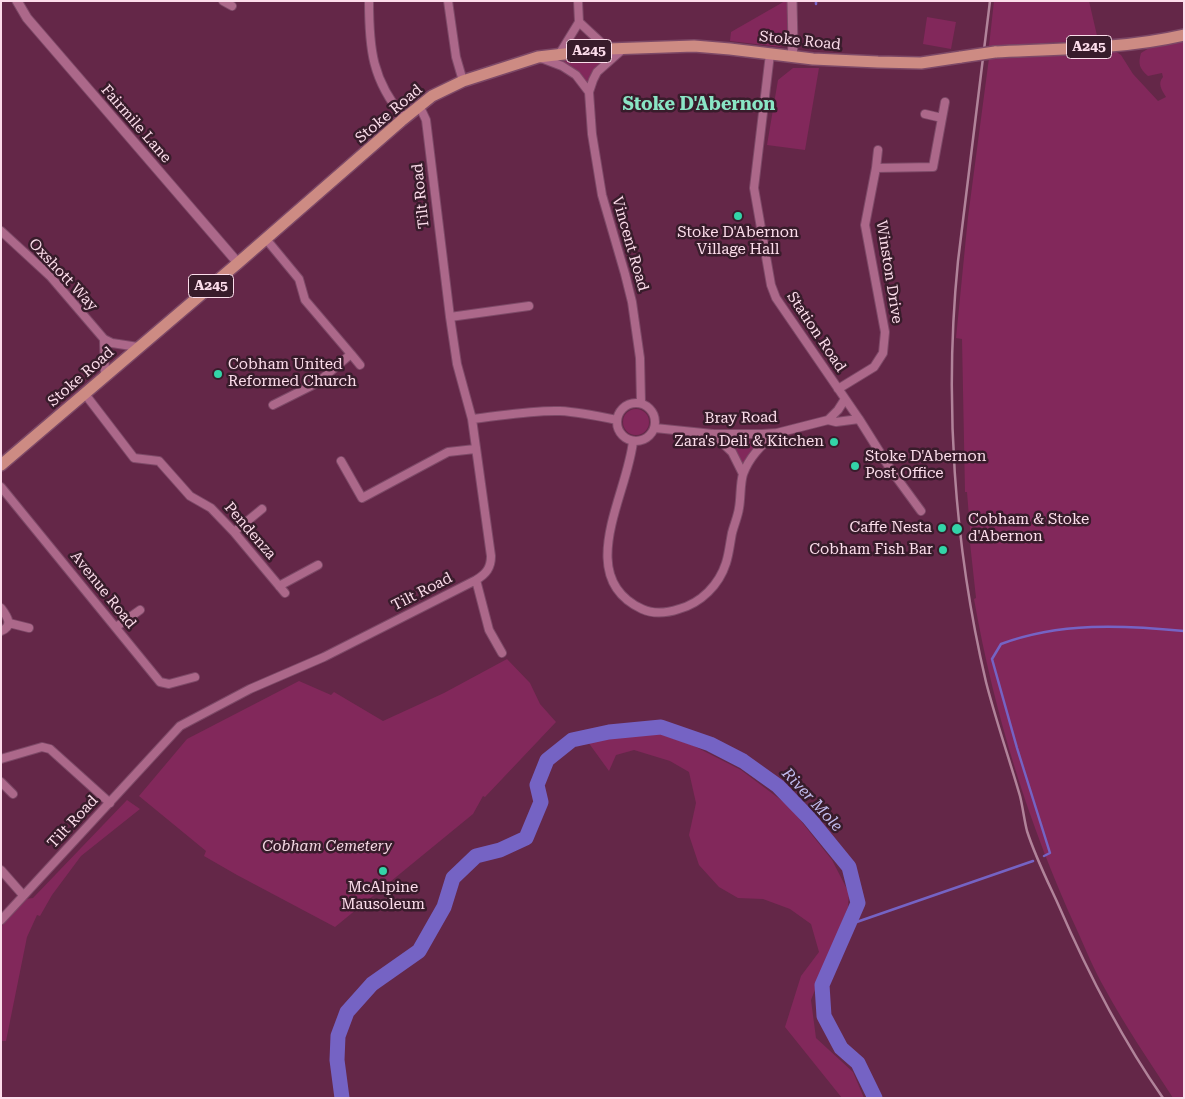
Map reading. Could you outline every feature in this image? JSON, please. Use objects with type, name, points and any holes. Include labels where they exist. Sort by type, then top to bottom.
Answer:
[{"type":"main road","name":"Stoke Road","points":[[2,464],[266,239],[404,118],[432,96],[463,80],[538,57],[608,49],[694,46],[792,57],[921,63],[995,52],[1130,44],[1184,36]]},
{"type":"street","name":"Fairmile Lane","points":[[17,1],[26,18],[238,263]]},
{"type":"street","points":[[223,1],[232,6]]},
{"type":"street","points":[[369,1],[370,34],[375,67],[387,96],[404,118]]},
{"type":"street","points":[[448,1],[456,57],[463,80]]},
{"type":"street","points":[[560,53],[580,22],[578,1]]},
{"type":"street","points":[[792,1],[792,57]]},
{"type":"street","points":[[580,22],[608,49]]},
{"type":"street","points":[[589,92],[598,72],[623,49]]},
{"type":"street","name":"Station Road","points":[[770,54],[754,188],[771,285],[776,298],[845,399],[890,470],[921,511]]},
{"type":"street","points":[[538,57],[562,66],[576,75],[589,92]]},
{"type":"street","name":"Vincent Road","points":[[589,92],[592,134],[602,195],[626,274],[632,302],[640,358],[641,403]]},
{"type":"street","points":[[876,168],[933,167],[945,102]]},
{"type":"street","name":"Tilt Road","points":[[1,920],[180,726],[250,689],[324,657],[476,580],[487,572],[491,556],[472,419],[457,364],[426,120],[419,106]]},
{"type":"street","points":[[926,114],[942,118]]},
{"type":"street","name":"Winston Drive","points":[[838,389],[874,367],[883,353],[885,332],[865,225],[878,150]]},
{"type":"street","name":"Oxshott Way","points":[[1,231],[50,276],[104,339]]},
{"type":"street","points":[[266,239],[299,279],[305,300],[360,365]]},
{"type":"street","points":[[450,317],[529,306]]},
{"type":"street","points":[[105,376],[104,339],[138,347]]},
{"type":"street","points":[[273,405],[317,383],[351,354]]},
{"type":"street","name":"Pendenza","points":[[85,394],[134,458],[159,461],[190,496],[211,508],[234,532],[285,593]]},
{"type":"street","points":[[828,420],[845,399]]},
{"type":"street","points":[[635,402],[641,403],[647,405],[654,415],[655,428],[644,440],[633,441],[623,436],[619,431],[617,420],[625,406],[635,402]]},
{"type":"street","points":[[472,419],[535,411],[560,411],[617,420]]},
{"type":"street","name":"Bray Road","points":[[655,428],[713,434],[776,433],[828,420],[836,422],[858,419]]},
{"type":"street","points":[[633,441],[631,461],[608,540],[607,556],[609,571],[613,583],[620,594],[643,610],[657,614],[685,608],[698,601],[709,592],[719,579],[726,563],[739,510],[743,474],[759,449],[776,433]]},
{"type":"street","points":[[713,434],[732,452],[743,474]]},
{"type":"street","points":[[341,461],[362,498],[448,452],[475,449]]},
{"type":"street","name":"Avenue Road","points":[[1,487],[160,682],[169,684],[195,677]]},
{"type":"street","points":[[234,532],[262,509]]},
{"type":"street","points":[[279,586],[318,565]]},
{"type":"street","points":[[476,580],[489,630],[502,653]]},
{"type":"street","points":[[1,608],[8,617],[9,623],[1,631]]},
{"type":"street","points":[[116,628],[140,610]]},
{"type":"street","points":[[9,623],[29,628]]},
{"type":"street","points":[[1,758],[42,747],[50,749],[110,802]]},
{"type":"street","points":[[1,782],[13,794]]},
{"type":"street","points":[[1,870],[23,895]]},
{"type":"green space","points":[[785,1],[790,1],[789,41],[780,47],[730,41],[731,32]]},
{"type":"green space","points":[[994,1],[1089,1],[1098,40],[989,46]]},
{"type":"green space","points":[[927,17],[956,22],[951,49],[923,44]]},
{"type":"green space","points":[[1184,39],[1184,1098],[1173,1098],[1121,1017],[1090,960],[1043,850],[1003,726],[982,642],[974,599],[976,598],[967,492],[965,492],[962,339],[956,338],[968,217],[989,58],[1115,51],[1121,55],[1133,74],[1158,101],[1166,97],[1160,85],[1163,77],[1162,73],[1148,76],[1140,66],[1141,53],[1154,45]]},
{"type":"green space","points":[[613,54],[589,85],[574,69],[554,60]]},
{"type":"green space","points":[[793,68],[819,68],[805,150],[767,145],[778,80]]},
{"type":"green space","points":[[636,409],[645,413],[649,422],[645,431],[636,435],[627,431],[623,422],[627,413]]},
{"type":"green space","points":[[727,441],[762,442],[743,466],[735,450]]},
{"type":"green space","name":"Cobham Cemetery","points":[[507,659],[530,683],[540,704],[556,722],[485,797],[483,796],[473,814],[335,927],[204,856],[206,851],[139,796],[187,739],[299,681],[331,695],[334,692],[383,721],[444,693]]},
{"type":"green space","points":[[657,733],[692,745],[741,770],[789,806],[832,860],[849,893],[848,907],[811,1000],[816,1038],[853,1072],[864,1098],[842,1098],[785,1027],[801,976],[819,952],[811,924],[790,909],[763,899],[738,898],[719,887],[699,865],[689,835],[696,803],[689,772],[670,761],[634,750],[616,755],[609,771],[588,742]]},
{"type":"green space","points":[[127,800],[140,809],[81,856],[52,895],[40,916],[37,915],[27,937],[6,1041],[1,1041],[1,927],[25,899],[33,898]]},
{"type":"waterway","points":[[1044,856],[1050,853],[1017,748],[992,659],[1001,644],[1046,632],[1092,627],[1138,627],[1184,631]]},
{"type":"waterway","name":"River Mole","points":[[342,1098],[337,1060],[338,1036],[347,1012],[372,984],[419,951],[444,907],[453,878],[476,856],[500,850],[526,838],[541,802],[537,785],[547,760],[572,740],[609,732],[661,727],[710,744],[743,761],[778,786],[809,818],[849,867],[858,903],[822,985],[824,1016],[841,1048],[858,1063],[875,1098]]},
{"type":"waterway","points":[[848,925],[1033,861]]},
{"type":"railway","points":[[990,1],[958,261],[954,313],[952,419],[959,525],[966,578],[986,682],[1020,796],[1027,831],[1034,850],[1106,1004],[1133,1052],[1163,1098]]},
{"type":"place","name":"Stoke D'Abernon Village Hall","points":[[738,216]]},
{"type":"place","name":"Cobham United Reformed Church","points":[[218,374]]},
{"type":"place","name":"Zara's Deli & Kitchen","points":[[834,442]]},
{"type":"place","name":"Stoke D'Abernon Post Office","points":[[855,466]]},
{"type":"place","name":"Caffe Nesta","points":[[942,528]]},
{"type":"place","name":"Cobham & Stoke d'Abernon","points":[[957,529]]},
{"type":"place","name":"Cobham Fish Bar","points":[[943,550]]},
{"type":"place","name":"McAlpine Mausoleum","points":[[383,871]]},
{"type":"district","name":"Stoke D'Abernon","points":[[699,105]]}]
